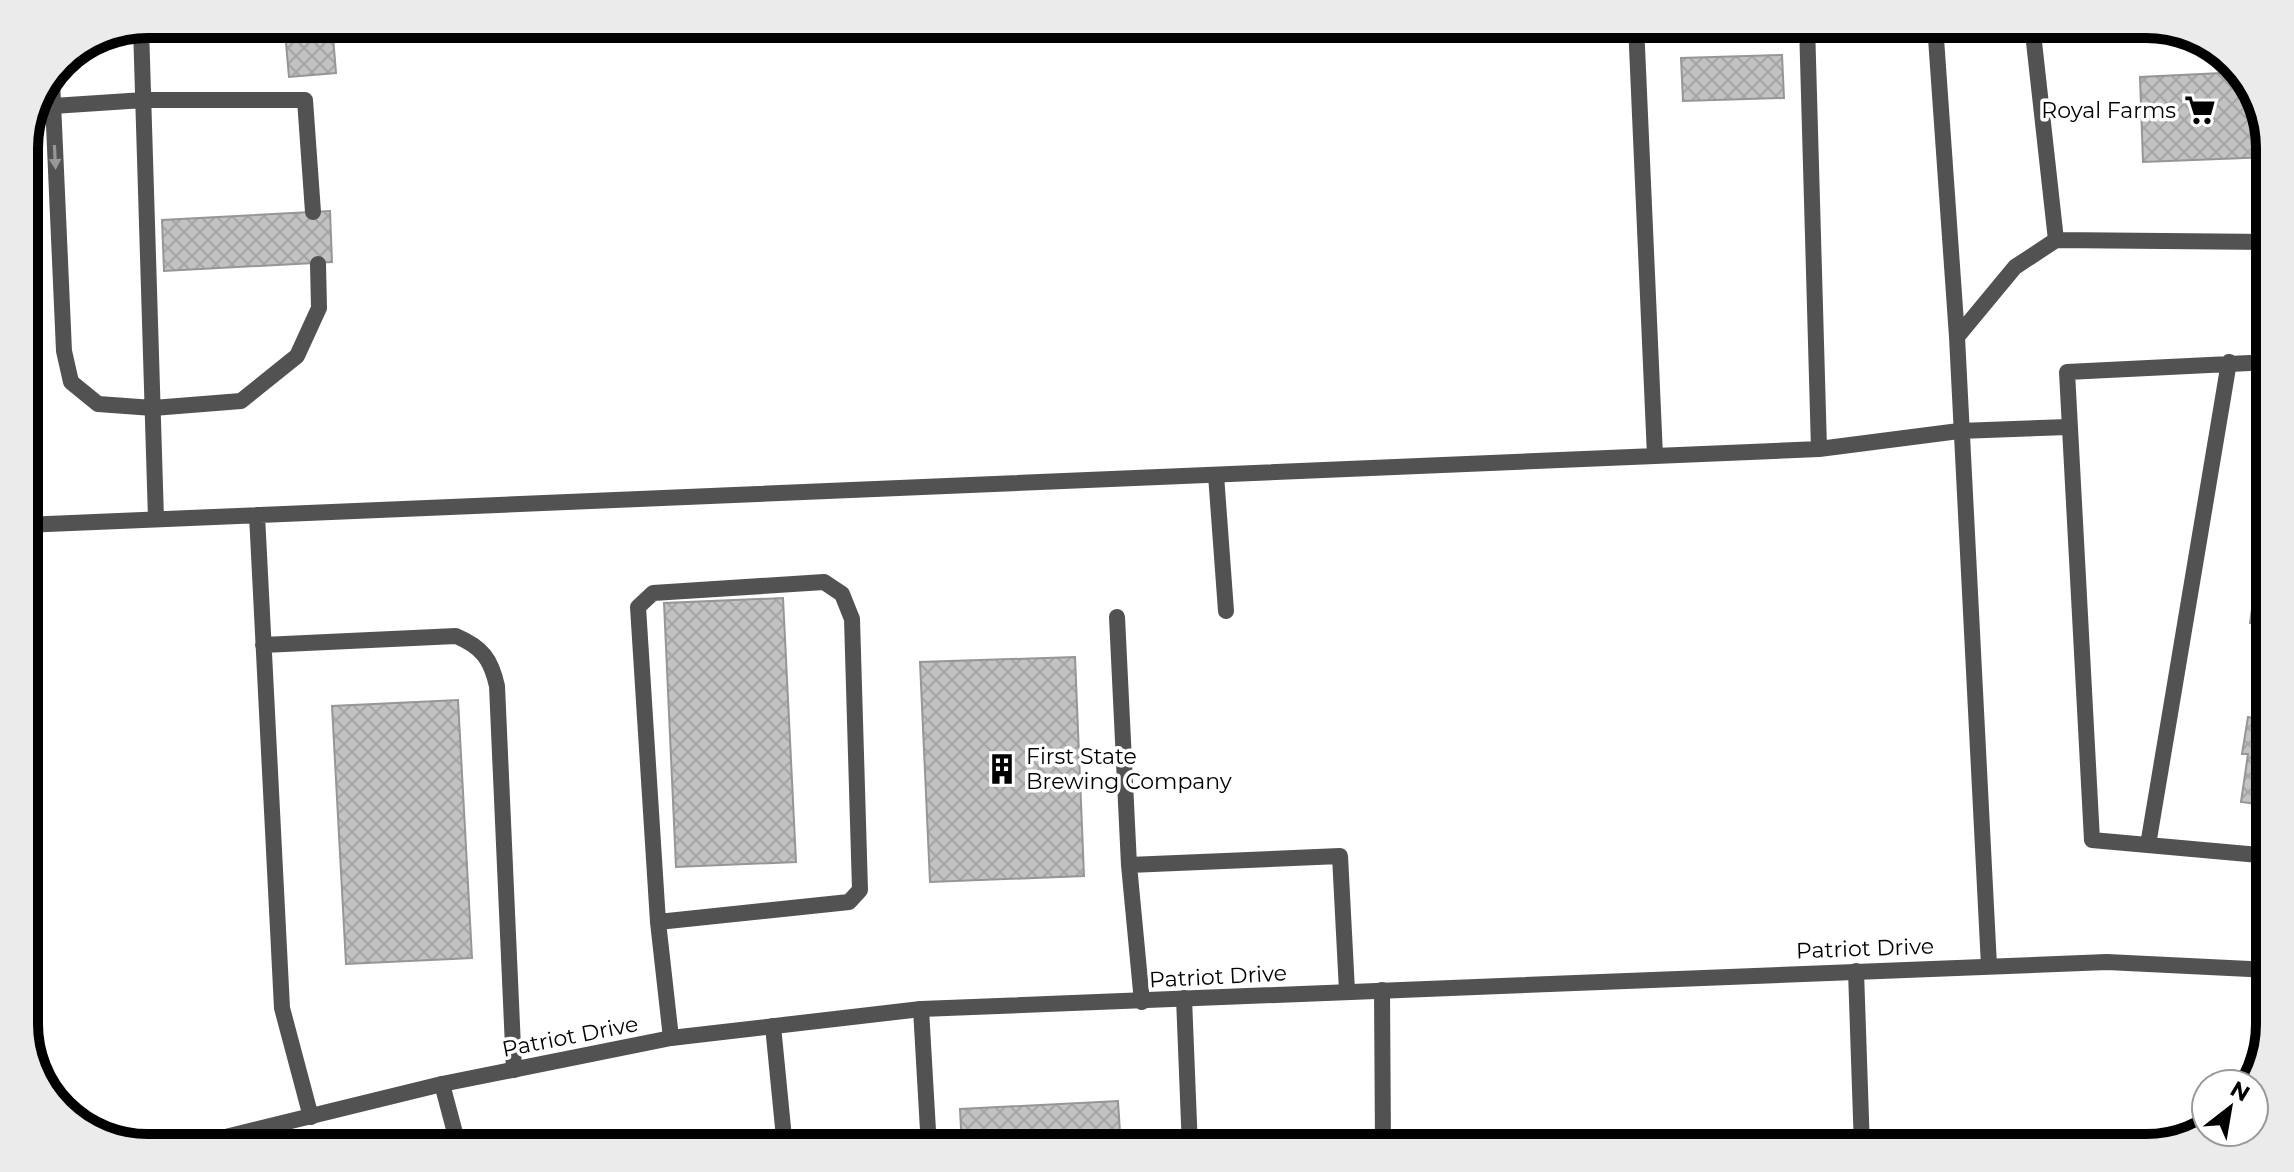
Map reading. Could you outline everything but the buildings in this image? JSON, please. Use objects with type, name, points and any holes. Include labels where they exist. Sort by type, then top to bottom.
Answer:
[{"type":"street","points":[[1637,38],[1655,456]]},
{"type":"street","points":[[1807,38],[1819,449]]},
{"type":"street","points":[[1936,38],[1957,337],[1959,431],[1989,966]]},
{"type":"street","points":[[2034,38],[2056,240]]},
{"type":"street","points":[[141,39],[156,519]]},
{"type":"street","points":[[53,94],[64,351],[71,382],[98,404],[153,408],[241,401],[297,356],[319,308],[318,264]]},
{"type":"street","points":[[53,106],[144,100],[305,100],[313,212]]},
{"type":"street","points":[[1957,337],[2015,267],[2056,240],[2256,242]]},
{"type":"street","points":[[2148,845],[2229,362]]},
{"type":"street","points":[[2256,362],[2067,372],[2092,840],[2256,855]]},
{"type":"street","points":[[38,524],[1819,449],[1959,431],[2068,427]]},
{"type":"street","points":[[1216,475],[1226,611]]},
{"type":"street","points":[[257,515],[282,1008],[311,1117]]},
{"type":"street","points":[[658,922],[849,902],[860,890],[852,619],[842,594],[824,582],[653,593],[638,607],[658,922],[671,1038]]},
{"type":"street","points":[[1117,617],[1129,865],[1142,1002]]},
{"type":"street","points":[[263,645],[456,636],[474,643],[491,660],[497,686],[514,1070]]},
{"type":"street","points":[[1129,865],[1340,856],[1347,991]]},
{"type":"street","name":"Patriot Drive","points":[[240,1134],[442,1084],[671,1038],[921,1009],[2121,962],[2256,969]]},
{"type":"street","points":[[1856,971],[1862,1134]]},
{"type":"street","points":[[1382,990],[1383,1134]]},
{"type":"street","points":[[1184,998],[1189,1134]]},
{"type":"street","points":[[921,1009],[928,1134]]},
{"type":"street","points":[[773,1026],[784,1134]]},
{"type":"street","points":[[442,1084],[455,1134]]},
{"type":"place","name":"Royal Farms","points":[[2200,110]]},
{"type":"place","name":"First State Brewing Company","points":[[1002,769]]}]
